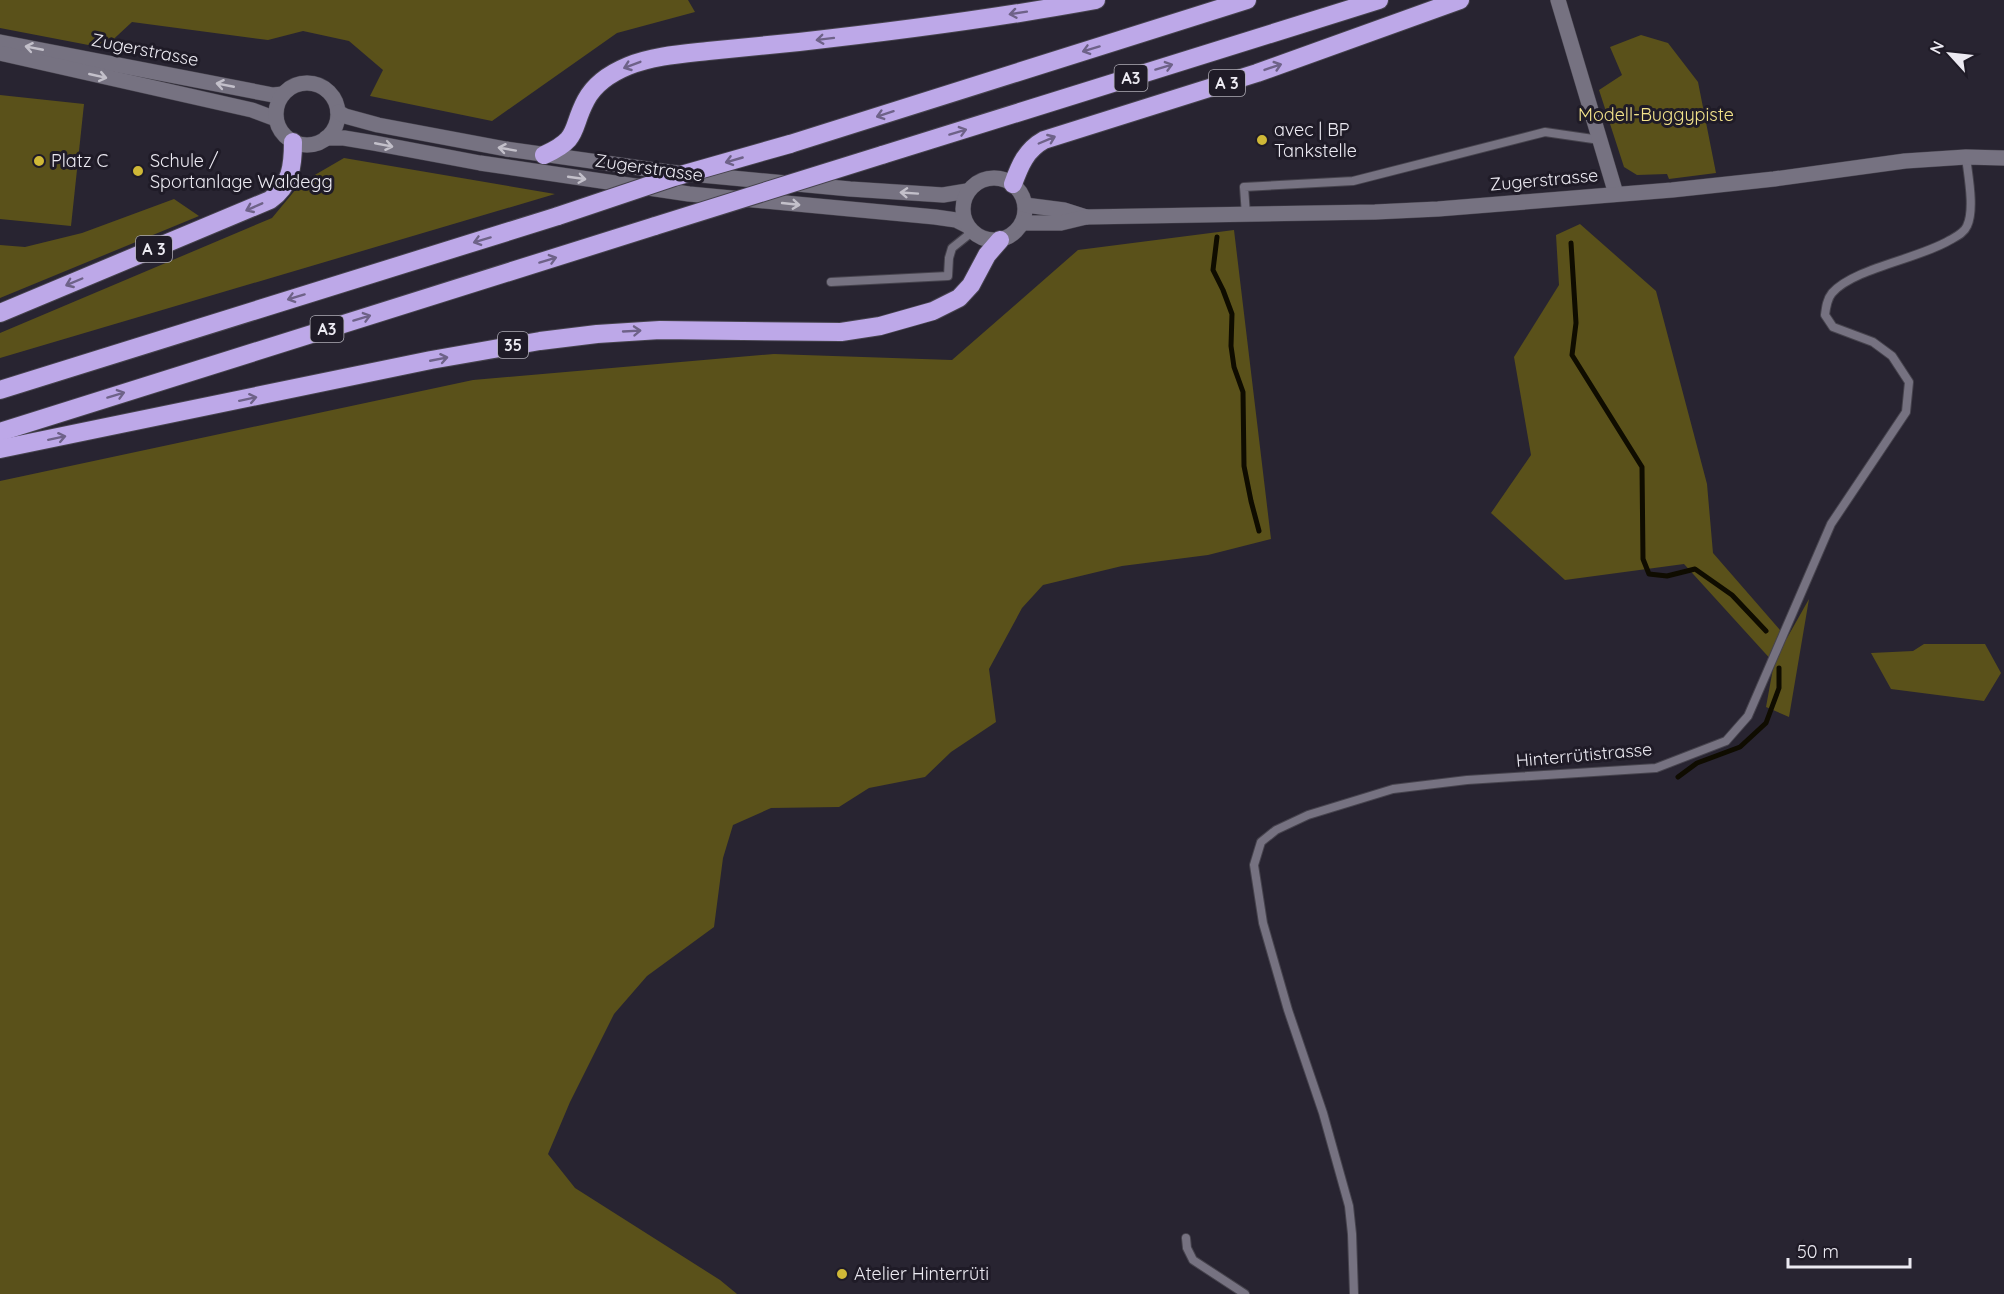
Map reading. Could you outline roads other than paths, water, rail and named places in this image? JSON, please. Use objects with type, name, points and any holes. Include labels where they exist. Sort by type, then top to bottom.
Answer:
[{"type":"highway","points":[[544,155],[562,146],[573,135],[586,99],[598,84],[612,73],[646,60],[669,55],[951,23],[1096,0]]},
{"type":"highway","name":"A3","points":[[0,390],[558,216],[674,177],[790,144],[1247,0]]},
{"type":"highway","name":"A3","points":[[0,432],[1379,0]]},
{"type":"highway","name":"A 3","points":[[1013,184],[1025,156],[1030,149],[1044,140],[1257,73],[1460,0]]},
{"type":"highway","name":"A 3","points":[[0,313],[270,200],[284,187],[290,176],[293,142]]},
{"type":"highway","name":"35","points":[[0,449],[175,415],[431,360],[540,341],[660,330],[841,332],[880,326],[933,311],[959,298],[971,285],[987,255],[1000,240]]},
{"type":"main road","points":[[1559,3],[1616,194]]},
{"type":"main road","name":"Zugerstrasse","points":[[0,42],[273,95],[283,94],[298,84],[307,82],[316,84],[331,94],[338,112],[345,116],[378,125],[544,155],[669,172],[850,189],[943,195],[967,191],[974,184],[994,177],[1013,184]]},
{"type":"main road","name":"Zugerstrasse","points":[[0,53],[252,110],[276,119]]},
{"type":"main road","points":[[283,94],[276,110],[276,119],[284,135],[293,142]]},
{"type":"main road","points":[[327,138],[335,126],[338,112]]},
{"type":"main road","name":"Zugerstrasse","points":[[293,142],[307,145],[327,138],[344,138],[480,163],[689,194],[935,217],[956,220],[981,238],[1000,240]]},
{"type":"main road","name":"Zugerstrasse","points":[[1022,223],[1061,223],[1086,217],[1415,210],[1774,179],[1905,161],[1966,157],[2004,158]]},
{"type":"main road","points":[[1000,240],[1009,237],[1022,223],[1025,205],[1019,190],[1013,184]]},
{"type":"main road","points":[[967,191],[962,208],[969,229]]},
{"type":"main road","name":"Zugerstrasse","points":[[1025,205],[1064,210],[1086,217]]},
{"type":"lane","points":[[1246,215],[1244,187],[1353,181],[1545,132],[1600,140]]},
{"type":"lane","name":"Hinterrütistrasse","points":[[1354,1294],[1349,1206],[1323,1113],[1288,1010],[1263,923],[1254,865],[1261,842],[1276,830],[1308,815],[1393,789],[1467,780],[1656,768],[1726,741],[1748,716],[1831,524],[1906,412],[1909,382],[1892,356],[1873,342],[1833,327],[1825,315],[1826,304],[1832,293],[1853,278],[1938,248],[1963,232],[1971,213],[1966,157]]},
{"type":"lane","points":[[831,282],[948,276],[952,248],[969,229]]},
{"type":"lane","points":[[1186,1238],[1187,1248],[1193,1260],[1245,1294]]},
{"type":"waterway","points":[[1217,237],[1213,270],[1232,314],[1231,346],[1234,367],[1243,392],[1244,466],[1259,531]]},
{"type":"waterway","points":[[1571,243],[1576,323],[1572,355],[1642,467],[1643,559],[1649,574],[1667,576],[1695,569],[1732,595],[1766,631]]},
{"type":"waterway","points":[[1678,777],[1697,763],[1740,747],[1766,723],[1779,688],[1779,668]]},
{"type":"place","name":"avec | BP Tankstelle","points":[[1262,140]]},
{"type":"place","name":"Platz C","points":[[39,161]]},
{"type":"place","name":"Schule / Sportanlage Waldegg","points":[[138,171]]},
{"type":"place","name":"Atelier Hinterrüti","points":[[842,1274]]},
{"type":"park label","name":"Modell-Buggypiste","points":[[1656,115]]}]
